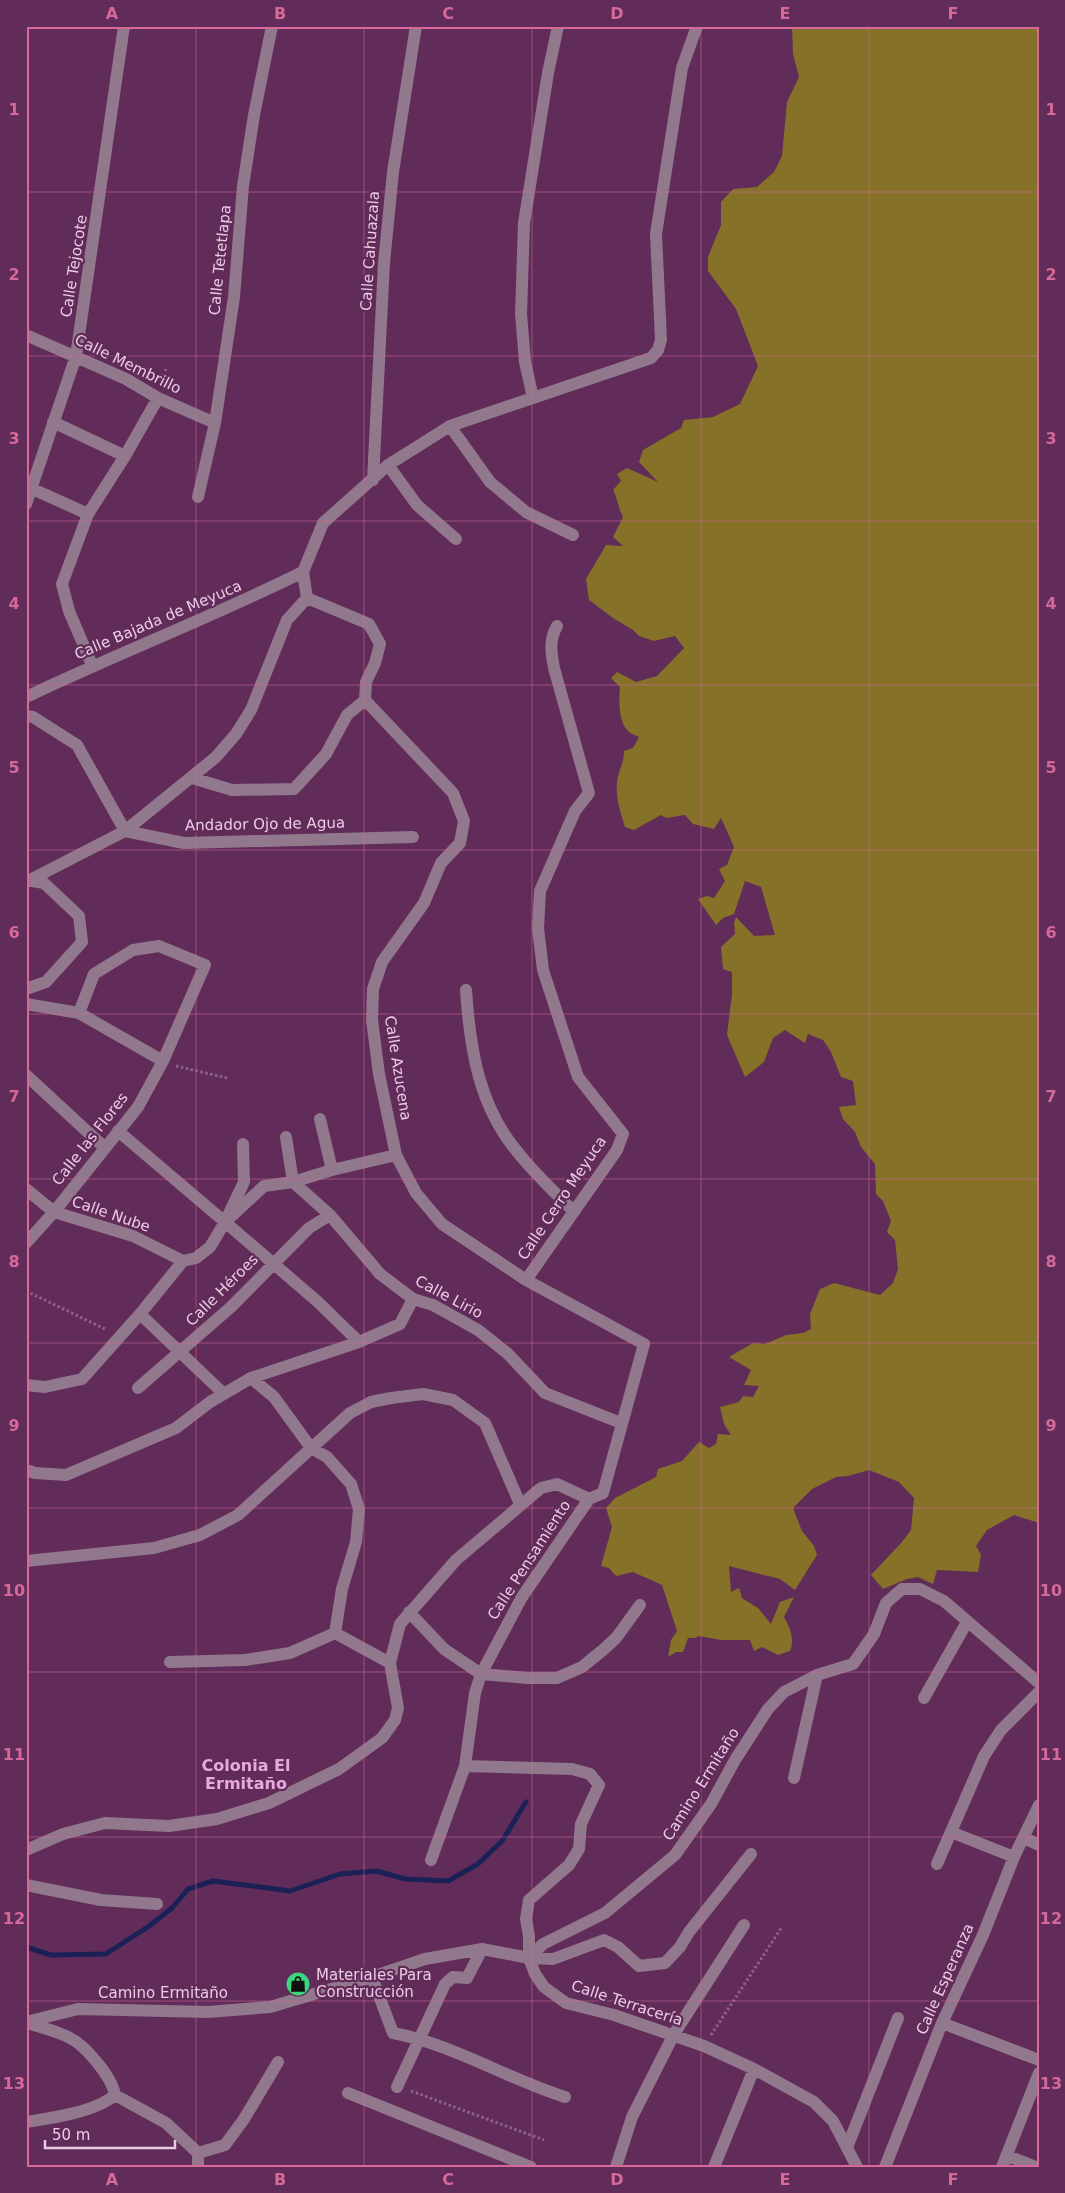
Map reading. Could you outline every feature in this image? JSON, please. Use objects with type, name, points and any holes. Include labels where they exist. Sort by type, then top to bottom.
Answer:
[{"type":"street","name":"Calle Tejocote","points":[[26,504],[28,487],[76,356],[124,26]]},
{"type":"street","name":"Calle Tetetlapa","points":[[198,497],[215,423],[234,297],[243,186],[254,115],[272,26]]},
{"type":"street","name":"Calle Cahuazala","points":[[373,480],[384,263],[392,172],[416,26]]},
{"type":"street","points":[[533,398],[525,362],[520,314],[524,223],[548,73],[558,26]]},
{"type":"street","points":[[26,881],[125,831],[216,757],[236,734],[251,710],[287,620],[306,598],[303,572],[322,523],[388,465],[450,426],[651,358],[658,350],[661,340],[656,234],[682,68],[697,26]]},
{"type":"street","name":"Calle Membrillo","points":[[26,335],[126,379],[158,398],[215,423]]},
{"type":"street","points":[[92,666],[68,611],[62,584],[88,514],[125,456],[158,398]]},
{"type":"street","points":[[53,422],[125,456]]},
{"type":"street","points":[[450,426],[490,482],[526,512],[573,535]]},
{"type":"street","points":[[388,465],[417,506],[456,538]]},
{"type":"street","points":[[28,487],[88,514]]},
{"type":"street","name":"Calle Bajada de Meyuca","points":[[26,697],[92,666],[246,600],[303,572]]},
{"type":"street","points":[[192,778],[232,790],[294,789],[326,754],[347,715],[365,700],[366,682],[375,663],[380,644],[369,624],[306,598]]},
{"type":"street","name":"Calle Cerro Meyuca","points":[[526,1280],[617,1150],[623,1134],[578,1077],[544,970],[540,945],[538,928],[540,891],[575,812],[589,793],[550,649],[552,635],[558,626]]},
{"type":"street","name":"Calle Azucena","points":[[365,700],[452,793],[464,822],[460,843],[441,863],[424,902],[382,962],[374,990],[372,1020],[379,1074],[396,1155],[416,1193],[442,1224],[526,1280],[644,1344]]},
{"type":"street","points":[[26,716],[33,716],[77,745],[125,831]]},
{"type":"street","name":"Andador Ojo de Agua","points":[[125,831],[184,843],[413,838]]},
{"type":"street","points":[[26,881],[44,883],[79,916],[82,942],[46,982],[26,989]]},
{"type":"street","name":"Calle las Flores","points":[[26,1243],[54,1212],[138,1107],[163,1061],[205,965],[159,946],[133,950],[94,974],[80,1013]]},
{"type":"street","points":[[466,990],[469,1034],[475,1068],[483,1095],[498,1124],[518,1154],[573,1211]]},
{"type":"street","points":[[26,1004],[80,1013],[163,1061]]},
{"type":"street","points":[[26,1075],[105,1148]]},
{"type":"street","points":[[320,1119],[332,1170]]},
{"type":"street","points":[[118,1131],[318,1302],[359,1342]]},
{"type":"street","points":[[286,1137],[293,1182]]},
{"type":"street","points":[[29,1386],[45,1387],[82,1379],[121,1337],[183,1262],[196,1258],[210,1247],[225,1222],[244,1182],[243,1144]]},
{"type":"street","points":[[225,1222],[264,1186],[293,1182],[332,1170],[396,1155]]},
{"type":"street","name":"Calle Lirio","points":[[293,1182],[330,1215],[380,1274],[413,1298],[433,1305],[478,1330],[508,1353],[545,1393],[622,1423]]},
{"type":"street","points":[[26,1188],[54,1212]]},
{"type":"street","name":"Calle Nube","points":[[54,1212],[133,1236],[183,1262]]},
{"type":"street","name":"Calle Héroes","points":[[138,1388],[231,1307],[309,1228],[330,1215]]},
{"type":"street","points":[[26,1470],[35,1473],[66,1475],[176,1428],[210,1402],[252,1378],[359,1342],[400,1324],[413,1298]]},
{"type":"street","points":[[140,1314],[224,1394]]},
{"type":"street","name":"Calle Pensamiento","points":[[431,1860],[465,1766],[475,1693],[481,1674],[522,1597],[589,1499],[603,1493],[644,1344]]},
{"type":"street","points":[[252,1378],[274,1397],[311,1448],[327,1457],[351,1484],[359,1509],[356,1542],[342,1589],[335,1633]]},
{"type":"street","points":[[26,1561],[154,1548],[200,1535],[238,1515],[350,1414],[371,1402],[422,1394],[453,1400],[485,1423],[520,1504]]},
{"type":"street","points":[[26,1850],[63,1834],[105,1823],[169,1826],[217,1819],[269,1803],[339,1770],[382,1738],[395,1720],[398,1708],[390,1664],[400,1624],[456,1560],[541,1488],[557,1484],[589,1499]]},
{"type":"street","name":"Camino Ermitaño","points":[[26,2022],[78,2009],[208,2012],[270,2007],[372,1977],[425,1958],[482,1949],[529,1958],[543,1944],[605,1913],[675,1855],[711,1804],[735,1760],[768,1709],[784,1692],[817,1674],[853,1664],[874,1634],[886,1602],[902,1589],[920,1589],[944,1601],[967,1622]]},
{"type":"street","points":[[409,1612],[444,1649],[481,1674],[527,1678],[557,1678],[582,1667],[603,1650],[621,1631],[640,1605]]},
{"type":"street","points":[[924,1698],[967,1622],[1039,1683]]},
{"type":"street","points":[[170,1662],[245,1660],[290,1653],[335,1633]]},
{"type":"street","points":[[335,1633],[390,1664]]},
{"type":"street","points":[[794,1778],[817,1674]]},
{"type":"street","points":[[937,1864],[984,1756],[1000,1730],[1039,1692]]},
{"type":"street","points":[[465,1766],[572,1770],[590,1774],[599,1786],[581,1824],[579,1849],[569,1865],[529,1900],[526,1920],[529,1936],[529,1958],[553,1959],[604,1940],[618,1947],[639,1966],[665,1963],[680,1947],[689,1932],[751,1854]]},
{"type":"street","name":"Calle Esperanza","points":[[885,2167],[942,2023],[983,1935],[1014,1857],[1039,1805]]},
{"type":"street","points":[[951,1832],[1014,1857]]},
{"type":"street","points":[[1024,1838],[1039,1845]]},
{"type":"street","points":[[26,1885],[101,1900],[157,1904]]},
{"type":"street","points":[[616,2167],[632,2117],[674,2034],[744,1925]]},
{"type":"street","points":[[397,2086],[445,1984],[453,1977],[467,1978],[482,1949]]},
{"type":"street","name":"Calle Terracería","points":[[529,1958],[535,1974],[544,1987],[566,2002],[674,2034],[704,2046],[754,2069],[814,2102],[833,2121],[858,2167]]},
{"type":"street","points":[[372,1977],[393,2033],[420,2038],[534,2087],[565,2097]]},
{"type":"street","points":[[848,2146],[898,2018]]},
{"type":"street","points":[[26,2022],[72,2039],[95,2060],[114,2087],[115,2095]]},
{"type":"street","points":[[942,2023],[1039,2060]]},
{"type":"street","points":[[198,2153],[225,2145],[244,2119],[278,2062]]},
{"type":"street","points":[[714,2167],[754,2069]]},
{"type":"street","points":[[1036,2167],[1005,2161],[1039,2073]]},
{"type":"street","points":[[348,2093],[531,2167]]},
{"type":"street","points":[[26,2122],[105,2103],[115,2095]]},
{"type":"street","points":[[115,2095],[166,2123],[198,2153],[198,2167]]},
{"type":"path","points":[[189,1069],[226,1078]]},
{"type":"path","points":[[26,1291],[121,1337]]},
{"type":"path","points":[[704,2046],[782,1927]]},
{"type":"path","points":[[397,2086],[544,2140]]},
{"type":"shaded area","points":[[792,26],[1039,26],[1039,1523],[1014,1515],[987,1530],[976,1546],[981,1555],[978,1572],[937,1570],[933,1584],[918,1577],[907,1579],[883,1589],[871,1575],[911,1530],[914,1498],[899,1482],[869,1470],[848,1476],[836,1477],[812,1489],[793,1508],[802,1531],[814,1546],[817,1555],[795,1590],[780,1579],[729,1566],[731,1592],[739,1588],[742,1598],[758,1608],[771,1624],[780,1602],[794,1597],[784,1617],[792,1638],[790,1651],[778,1655],[762,1647],[754,1651],[750,1640],[721,1640],[699,1636],[688,1638],[683,1652],[676,1652],[668,1657],[671,1640],[677,1631],[662,1585],[633,1572],[616,1576],[609,1568],[601,1566],[612,1527],[606,1508],[615,1498],[656,1477],[658,1469],[682,1461],[699,1442],[709,1448],[716,1444],[718,1434],[731,1435],[724,1424],[720,1407],[739,1402],[743,1396],[753,1397],[759,1386],[744,1385],[751,1370],[729,1357],[753,1343],[765,1344],[786,1335],[803,1333],[811,1329],[810,1314],[820,1289],[834,1283],[880,1295],[893,1283],[898,1269],[895,1240],[887,1232],[891,1221],[883,1201],[876,1194],[875,1164],[861,1147],[855,1132],[843,1119],[839,1107],[856,1105],[853,1081],[841,1077],[831,1052],[823,1040],[808,1034],[805,1043],[785,1030],[773,1038],[764,1062],[745,1077],[727,1035],[732,994],[732,972],[723,969],[721,947],[735,934],[734,923],[736,917],[754,936],[775,935],[761,887],[745,881],[734,914],[723,918],[716,925],[698,899],[707,896],[714,898],[725,881],[719,869],[727,865],[734,847],[721,818],[714,829],[693,824],[685,815],[666,818],[661,815],[634,830],[625,827],[618,802],[617,784],[624,751],[633,748],[639,737],[630,733],[622,722],[619,698],[620,687],[611,678],[617,672],[636,682],[657,676],[684,648],[675,636],[654,641],[639,636],[633,630],[613,618],[589,600],[586,579],[606,545],[623,546],[613,537],[623,517],[613,490],[621,481],[617,474],[627,468],[658,482],[639,462],[643,450],[681,428],[684,420],[713,417],[740,404],[758,366],[736,309],[708,271],[708,257],[721,225],[721,202],[733,189],[757,187],[774,172],[782,156],[787,102],[799,77],[793,54]]},
{"type":"waterway","points":[[26,1947],[51,1955],[106,1954],[149,1926],[172,1908],[188,1889],[213,1881],[290,1891],[340,1874],[376,1871],[406,1879],[448,1881],[478,1864],[502,1841],[526,1802]]},
{"type":"place","name":"Materiales Para Construcción","points":[[298,1984]]},
{"type":"district","name":"Colonia El Ermitaño","points":[[246,1774]]}]
